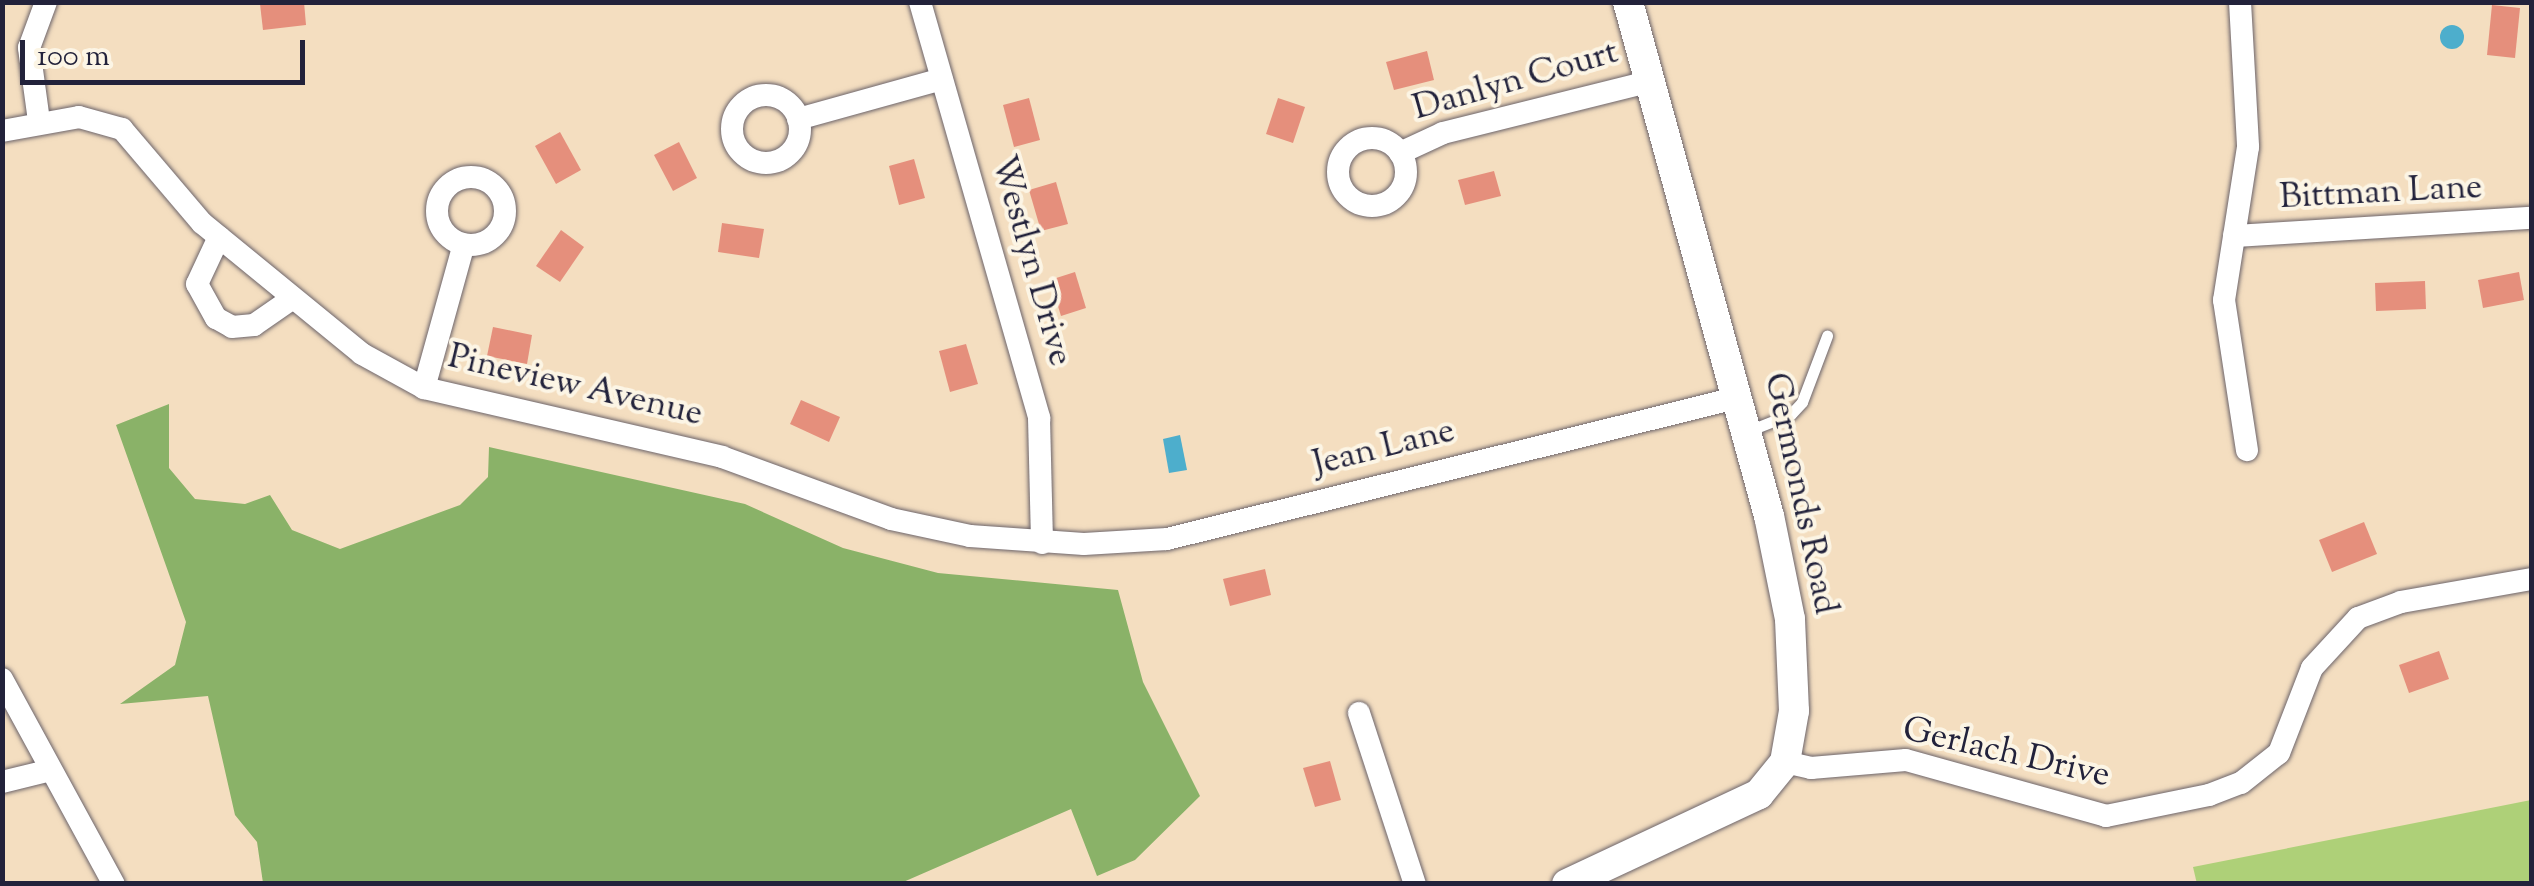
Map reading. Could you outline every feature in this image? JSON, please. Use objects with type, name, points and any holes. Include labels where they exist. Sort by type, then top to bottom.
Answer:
[{"type":"street","points":[[39,121],[29,48],[36,16],[46,2]]},
{"type":"street","name":"Westlyn Drive","points":[[920,2],[1038,418],[1042,542]]},
{"type":"street","name":"Germonds Road","points":[[1628,2],[1740,397],[1792,636],[1794,711],[1785,762]]},
{"type":"street","points":[[2240,2],[2248,147],[2225,321],[2247,450]]},
{"type":"street","points":[[798,119],[942,79]]},
{"type":"street","name":"Danlyn Court","points":[[1400,153],[1443,133],[1651,81]]},
{"type":"street","name":"Pineview Avenue","points":[[2,132],[39,121],[92,118],[122,129],[146,150],[184,206],[220,238],[362,354],[424,388],[722,457],[910,524],[1042,542]]},
{"type":"street","name":"Bittman Lane","points":[[2234,236],[2532,218]]},
{"type":"street","points":[[220,238],[198,284],[216,318],[232,326],[254,326],[293,298]]},
{"type":"street","points":[[424,388],[464,244]]},
{"type":"street","name":"Jean Lane","points":[[1042,542],[1167,539],[1740,397]]},
{"type":"street","name":"Gerlach Drive","points":[[1785,762],[1811,768],[1906,760],[2106,816],[2209,795],[2241,783],[2278,754],[2312,668],[2358,618],[2402,602],[2532,579]]},
{"type":"street","points":[[2,679],[114,884]]},
{"type":"street","points":[[1359,713],[1415,884]]},
{"type":"street","points":[[1567,884],[1744,802],[1771,783],[1785,762]]},
{"type":"street","points":[[2,782],[51,770]]},
{"type":"lane","points":[[1748,431],[1790,414],[1802,402],[1827,336]]},
{"type":"green space","points":[[169,404],[169,468],[195,499],[245,504],[270,495],[292,530],[340,549],[460,505],[488,477],[489,447],[745,504],[843,548],[938,573],[1118,590],[1143,682],[1200,796],[1135,860],[1097,876],[1071,809],[901,883],[263,883],[257,842],[235,815],[208,696],[120,704],[175,665],[186,622],[116,425]]},
{"type":"green space","points":[[2531,800],[2531,883],[2197,884],[2193,867]]},
{"type":"water","points":[[2452,25],[2461,28],[2461,46],[2452,49],[2443,46],[2440,37],[2443,28]]},
{"type":"water","points":[[1180,435],[1187,470],[1169,473],[1163,439]]},
{"type":"building","points":[[304,2],[306,25],[263,30],[260,4]]},
{"type":"building","points":[[2492,5],[2520,8],[2515,58],[2487,55]]},
{"type":"building","points":[[1427,51],[1434,80],[1394,90],[1386,62]]},
{"type":"building","points":[[1029,98],[1040,140],[1014,147],[1003,105]]},
{"type":"building","points":[[1278,98],[1305,107],[1293,143],[1266,134]]},
{"type":"building","points":[[560,132],[581,170],[556,184],[535,146]]},
{"type":"building","points":[[679,142],[697,178],[673,191],[654,155]]},
{"type":"building","points":[[914,159],[925,198],[899,205],[889,166]]},
{"type":"building","points":[[1494,171],[1501,196],[1465,205],[1458,180]]},
{"type":"building","points":[[1056,182],[1068,224],[1041,231],[1029,190]]},
{"type":"building","points":[[722,223],[764,229],[759,258],[718,252]]},
{"type":"building","points":[[561,230],[584,247],[560,282],[536,266]]},
{"type":"building","points":[[1075,272],[1086,308],[1061,316],[1050,280]]},
{"type":"building","points":[[2519,272],[2524,300],[2483,308],[2478,280]]},
{"type":"building","points":[[2425,281],[2426,309],[2376,311],[2375,283]]},
{"type":"building","points":[[493,327],[532,335],[527,364],[487,356]]},
{"type":"building","points":[[966,344],[978,384],[950,392],[939,351]]},
{"type":"building","points":[[801,400],[840,417],[829,442],[790,424]]},
{"type":"building","points":[[2364,522],[2377,554],[2332,572],[2319,540]]},
{"type":"building","points":[[1265,569],[1271,595],[1230,606],[1223,579]]},
{"type":"building","points":[[2439,651],[2449,679],[2409,693],[2399,665]]},
{"type":"building","points":[[1330,761],[1341,800],[1315,807],[1303,768]]}]
